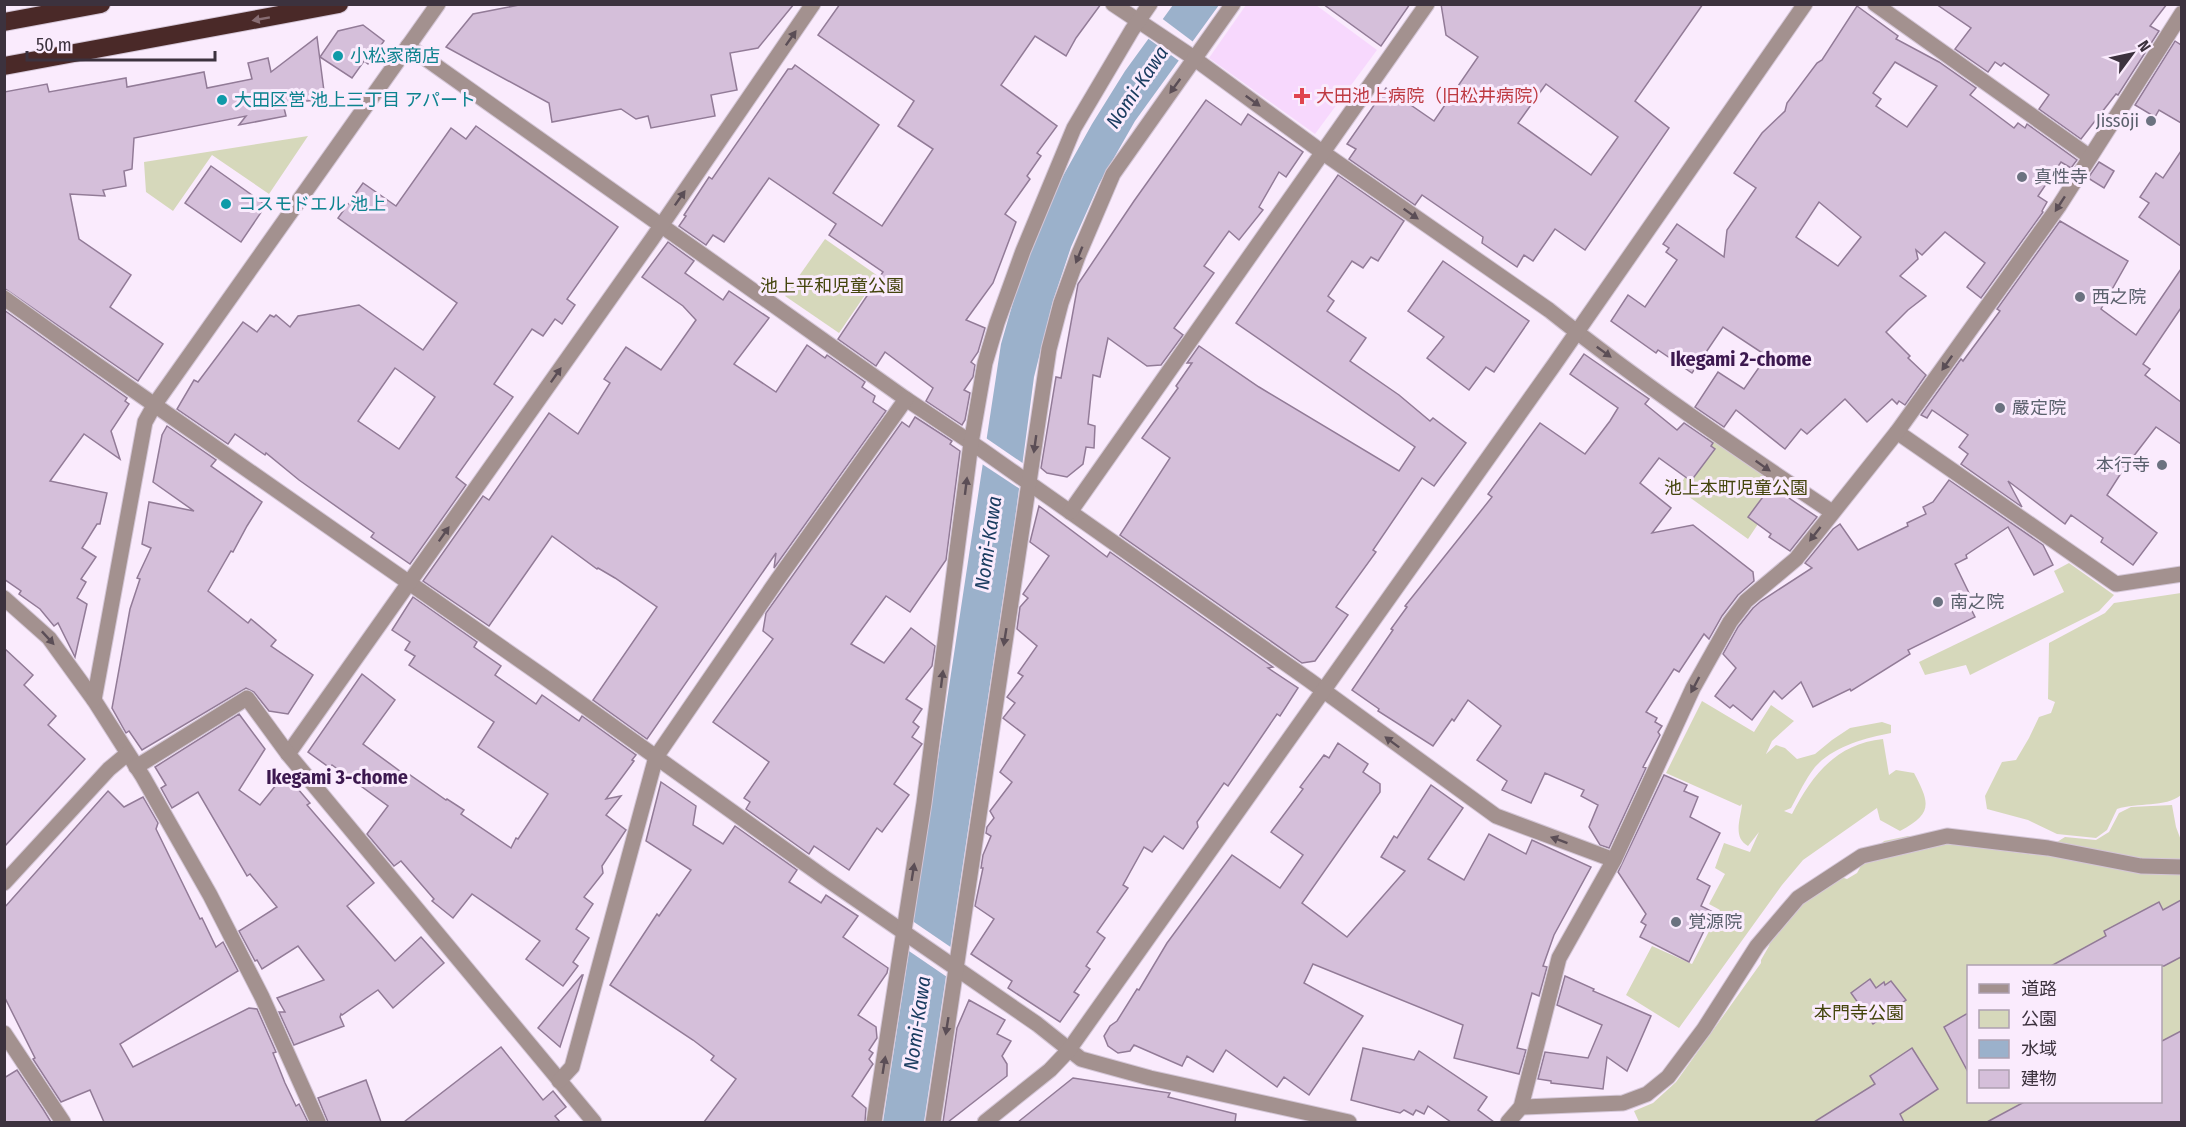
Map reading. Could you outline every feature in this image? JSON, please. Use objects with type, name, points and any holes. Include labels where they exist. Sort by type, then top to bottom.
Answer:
[{"type":"highway","points":[[4,22],[101,4]]},
{"type":"highway","points":[[4,66],[339,4]]},
{"type":"street","points":[[94,700],[145,422],[155,404],[438,4]]},
{"type":"street","points":[[288,754],[662,225],[813,4]]},
{"type":"street","points":[[1113,4],[1192,57],[1322,152],[1549,310],[1576,332],[1731,443],[1832,512]]},
{"type":"street","points":[[874,1122],[906,933],[986,363],[997,323],[1057,166],[1074,128],[1144,25],[1150,4]]},
{"type":"street","points":[[933,1122],[1026,482],[1048,349],[1078,256],[1113,174],[1192,57],[1233,4]]},
{"type":"street","points":[[1070,512],[1427,4]]},
{"type":"street","points":[[986,1122],[1050,1070],[1068,1051],[1324,691],[1805,4]]},
{"type":"street","points":[[1875,4],[2090,156]]},
{"type":"street","points":[[1508,1122],[1521,1107],[1559,958],[1614,860],[1693,688],[1730,622],[1746,601],[1796,559],[1897,432],[2054,213],[2181,13]]},
{"type":"street","points":[[408,46],[906,399],[1324,691],[1496,816],[1614,860]]},
{"type":"street","points":[[4,298],[410,582],[825,878],[1037,1024],[1068,1051],[1081,1059],[1126,1072],[1349,1122]]},
{"type":"street","points":[[559,1081],[572,1067],[656,757],[778,579],[906,399]]},
{"type":"street","points":[[1897,432],[2116,584],[2181,574]]},
{"type":"street","points":[[4,598],[50,638],[94,700],[136,767],[215,905],[262,997],[318,1122]]},
{"type":"street","points":[[136,767],[247,698],[288,754],[594,1122]]},
{"type":"street","points":[[4,883],[109,769],[127,754]]},
{"type":"street","points":[[1521,1107],[1623,1103],[1647,1094],[1668,1077],[1704,1029],[1757,946],[1798,898],[1862,856],[1947,836],[2048,848],[2141,866],[2181,867]]},
{"type":"street","points":[[4,1033],[63,1122]]},
{"type":"shaded area","name":"大田池上病院（旧松井病院）","points":[[1246,5],[1316,5],[1377,50],[1315,134],[1209,58]]},
{"type":"green space","points":[[308,136],[269,194],[212,155],[173,211],[146,192],[144,162]]},
{"type":"green space","name":"池上平和児童公園","points":[[825,239],[878,276],[839,333],[785,296]]},
{"type":"green space","name":"池上本町児童公園","points":[[1712,430],[1786,482],[1748,539],[1678,489]]},
{"type":"green space","points":[[2069,563],[2114,595],[2099,611],[1970,675],[1966,665],[1925,675],[1919,662],[2064,592],[2054,571]]},
{"type":"green space","points":[[2181,593],[2181,795],[2167,802],[2117,809],[2107,830],[2096,838],[2057,834],[2028,820],[1987,809],[1985,796],[2002,762],[2016,760],[2039,717],[2051,713],[2055,702],[2048,699],[2049,643],[2105,613],[2114,603]]},
{"type":"green space","points":[[1702,701],[1754,732],[1771,705],[1794,721],[1772,741],[1766,754],[1776,745],[1785,748],[1797,759],[1815,754],[1850,728],[1882,722],[1891,725],[1891,733],[1850,744],[1823,760],[1808,776],[1791,808],[1784,811],[1792,814],[1817,774],[1839,755],[1852,747],[1883,739],[1889,775],[1896,770],[1914,773],[1923,792],[1925,807],[1918,819],[1900,831],[1880,820],[1877,808],[1803,860],[1782,885],[1679,1028],[1626,995],[1652,946],[1692,964],[1720,910],[1709,904],[1725,874],[1715,868],[1724,843],[1750,852],[1759,832],[1748,846],[1740,838],[1739,832],[1742,804],[1740,806],[1666,773]]},
{"type":"green space","name":"本門寺公園","points":[[2172,805],[2182,843],[2181,1122],[1639,1122],[1634,1111],[1653,1103],[1676,1082],[1761,963],[1769,946],[1775,917],[1829,873],[1847,879],[1857,873],[1862,864],[1884,841],[1908,836],[1995,847],[1998,850],[2036,855],[2065,837],[2096,840],[2109,832],[2119,813],[2131,807]]},
{"type":"water","name":"Nomi-Kawa","points":[[1173,5],[1219,5],[1135,121],[1099,184],[1071,247],[1053,301],[1034,377],[1015,519],[924,1122],[883,1122],[1001,344],[1025,261],[1063,176],[1125,71]]},
{"type":"pier","points":[[1160,17],[1196,44],[1182,63],[1146,37]]},
{"type":"pier","points":[[983,436],[1024,464],[1020,489],[979,462]]},
{"type":"pier","points":[[911,920],[952,948],[947,977],[906,949]]},
{"type":"building","points":[[524,4],[794,4],[758,48],[730,53],[737,90],[711,95],[715,116],[651,128],[648,116],[636,119],[621,109],[552,122],[549,103],[446,47],[473,14]]},
{"type":"building","points":[[840,4],[1101,4],[1066,56],[1035,36],[1001,85],[1057,126],[1037,153],[1041,156],[1027,176],[1030,179],[1005,214],[1016,222],[993,283],[966,320],[985,328],[978,352],[971,362],[975,365],[973,377],[964,390],[970,393],[962,425],[926,401],[933,388],[885,352],[876,366],[838,339],[883,272],[829,235],[836,224],[769,178],[724,242],[713,235],[706,245],[679,226],[709,177],[712,179],[788,69],[792,69],[795,65],[879,125],[833,193],[882,226],[933,149],[898,126],[914,101],[818,35]]},
{"type":"building","points":[[1323,4],[1410,4],[1381,46]]},
{"type":"building","points":[[1441,4],[1703,4],[1635,101],[1669,128],[1585,250],[1555,229],[1533,261],[1524,255],[1517,267],[1482,243],[1483,237],[1422,195],[1415,205],[1349,159],[1356,149],[1347,144],[1386,88],[1434,121],[1478,57],[1446,35]],"holes":[[[1546,84],[1618,137],[1591,175],[1518,123]]]},
{"type":"building","points":[[1936,4],[2167,4],[2150,26],[2159,31],[2118,95],[2116,94],[2081,139],[2039,109],[2049,95],[2004,63],[2001,66],[1995,62],[1988,72],[1955,49],[1971,28]]},
{"type":"building","points":[[1857,6],[1898,36],[1896,39],[1939,62],[1976,88],[1970,95],[2014,128],[2018,123],[2025,128],[2027,124],[2077,160],[2071,168],[2061,162],[2038,196],[2047,202],[2043,212],[1981,298],[1967,287],[1985,263],[1945,232],[1922,255],[1916,250],[1918,259],[1900,276],[1926,296],[1886,332],[1926,375],[1905,405],[1899,401],[1897,404],[1892,399],[1867,422],[1845,399],[1807,434],[1801,429],[1785,449],[1736,410],[1724,427],[1695,407],[1718,372],[1744,389],[1767,356],[1723,327],[1692,373],[1658,350],[1656,353],[1611,321],[1628,295],[1645,307],[1677,260],[1666,252],[1669,248],[1663,244],[1677,224],[1724,257],[1727,230],[1756,188],[1734,173],[1762,133],[1785,111],[1787,103],[1817,63],[1822,60]],"holes":[[[1895,62],[1937,86],[1907,127],[1876,106],[1881,99],[1873,93]],[[1819,202],[1861,237],[1838,266],[1796,237]]]},
{"type":"building","name":"小松家商店","points":[[363,25],[384,41],[368,64],[364,61],[352,78],[320,57],[338,31]]},
{"type":"building","points":[[317,37],[325,99],[298,102],[298,105],[284,108],[286,116],[239,125],[246,116],[134,138],[132,169],[124,171],[126,186],[103,190],[105,196],[70,194],[79,239],[131,275],[110,307],[163,344],[138,381],[4,288],[4,92],[47,84],[49,92],[126,78],[127,87],[204,72],[207,88],[252,79],[248,63],[268,58],[271,72]]},
{"type":"building","points":[[2175,41],[2181,45],[2181,123],[2159,110],[2155,117],[2135,105]]},
{"type":"building","points":[[1206,100],[1241,125],[1248,114],[1303,152],[1286,177],[1279,172],[1259,207],[1263,210],[1239,240],[1229,231],[1204,266],[1214,273],[1174,328],[1183,335],[1161,365],[1147,366],[1108,338],[1100,377],[1093,375],[1088,424],[1095,426],[1094,448],[1086,447],[1083,464],[1067,477],[1047,473],[1041,468],[1056,377],[1061,378],[1078,284]]},
{"type":"building","points":[[476,126],[618,227],[567,299],[575,305],[562,324],[555,319],[543,336],[532,329],[494,384],[513,397],[456,477],[466,485],[410,564],[371,537],[374,533],[299,480],[266,453],[265,455],[235,434],[228,444],[177,409],[194,380],[198,382],[243,322],[257,332],[270,315],[274,317],[276,315],[290,327],[298,316],[359,305],[423,350],[457,303],[338,218],[363,183],[396,206],[451,128],[466,139]],"holes":[[[395,368],[435,397],[399,449],[358,421]]]},
{"type":"building","points":[[2181,151],[2181,246],[2139,217],[2149,203],[2140,197],[2156,173],[2163,178]]},
{"type":"building","points":[[2099,162],[2114,171],[2104,188],[2088,178]]},
{"type":"building","name":"コスモドエル 池上","points":[[211,166],[266,205],[241,242],[185,203]]},
{"type":"building","points":[[1338,175],[1404,221],[1378,261],[1371,257],[1363,268],[1352,261],[1328,296],[1334,301],[1327,311],[1366,338],[1350,361],[1399,395],[1430,421],[1433,418],[1466,443],[1434,486],[1422,478],[1373,550],[1376,552],[1336,607],[1348,615],[1315,661],[1302,663],[1120,535],[1170,458],[1142,438],[1178,388],[1176,386],[1192,363],[1187,363],[1199,346],[1259,387],[1399,471],[1415,447],[1236,323]]},
{"type":"building","points":[[2060,221],[2128,261],[2101,309],[2136,335],[2181,269],[2181,308],[2143,364],[2150,369],[2145,375],[2181,402],[2181,444],[2156,427],[2107,495],[2157,533],[2133,565],[2101,542],[2103,538],[2071,515],[2065,524],[2008,481],[2022,507],[1961,464],[1968,454],[1959,447],[1968,435],[1932,410],[1927,418],[1921,415],[1961,359],[1963,361],[2000,311],[1997,309]]},
{"type":"building","points":[[668,242],[694,261],[685,273],[723,300],[729,291],[769,318],[734,364],[776,392],[807,345],[825,358],[827,355],[865,382],[862,387],[875,396],[873,402],[886,411],[774,568],[776,553],[647,739],[593,700],[657,607],[615,578],[597,569],[552,536],[489,626],[423,581],[483,496],[489,500],[549,413],[578,434],[610,383],[604,379],[626,347],[661,370],[696,320],[683,306],[642,277]]},
{"type":"building","points":[[1443,261],[1529,321],[1494,372],[1486,367],[1469,390],[1427,358],[1444,337],[1408,311]]},
{"type":"building","points":[[4,310],[127,398],[125,401],[129,404],[111,431],[120,459],[84,434],[50,481],[107,493],[100,524],[97,524],[82,548],[96,557],[81,579],[86,582],[77,598],[87,604],[75,657],[58,623],[54,626],[40,609],[19,594],[21,591],[4,579]]},
{"type":"building","points":[[1584,354],[1649,399],[1645,404],[1677,430],[1684,423],[1713,443],[1711,446],[1715,449],[1691,481],[1659,458],[1640,483],[1671,508],[1652,533],[1693,525],[1753,572],[1754,581],[1738,595],[1722,616],[1709,639],[1704,634],[1679,672],[1674,669],[1646,712],[1657,718],[1655,722],[1662,726],[1658,732],[1660,735],[1643,767],[1646,768],[1609,848],[1600,845],[1589,827],[1598,805],[1581,796],[1584,790],[1545,773],[1531,803],[1502,790],[1507,781],[1477,760],[1501,726],[1468,700],[1433,746],[1378,711],[1379,709],[1352,690],[1393,630],[1391,629],[1407,607],[1405,606],[1492,497],[1488,494],[1540,423],[1585,454],[1610,421],[1618,408],[1570,374]]},
{"type":"building","points":[[915,417],[952,441],[950,444],[960,451],[946,560],[910,612],[886,596],[851,644],[884,663],[911,628],[935,646],[932,666],[906,699],[922,709],[913,722],[919,727],[912,737],[922,744],[894,784],[909,795],[882,832],[877,828],[849,870],[814,846],[809,854],[746,809],[750,802],[744,798],[769,762],[713,722],[773,639],[763,631],[766,613],[902,422],[909,427]]},
{"type":"building","points":[[167,426],[216,460],[211,466],[262,502],[208,591],[248,623],[251,619],[276,640],[271,646],[313,675],[288,714],[269,711],[254,692],[246,688],[142,750],[129,731],[126,733],[112,708],[130,609],[140,579],[137,578],[151,548],[142,544],[149,502],[194,511],[153,482],[162,435]]},
{"type":"building","points":[[1949,480],[2043,545],[2053,565],[2034,575],[2008,527],[1966,555],[1967,558],[1955,564],[1971,597],[1966,599],[1975,617],[1908,650],[1910,654],[1851,691],[1850,689],[1813,707],[1801,682],[1782,699],[1774,691],[1752,720],[1733,705],[1730,708],[1715,696],[1736,668],[1723,654],[1738,627],[1761,601],[1812,568],[1805,563],[1833,529],[1840,524],[1858,550],[1908,526],[1907,523],[1926,514],[1923,507],[1933,502]]},
{"type":"building","points":[[1771,486],[1817,517],[1790,551],[1769,537],[1771,534],[1748,517]]},
{"type":"building","points":[[1039,506],[1107,557],[1110,552],[1273,667],[1268,668],[1298,688],[1280,716],[1277,714],[1228,786],[1224,783],[1197,822],[1198,827],[1183,849],[1164,836],[1152,852],[1144,847],[1123,885],[1128,888],[1097,932],[1105,938],[1086,966],[1090,969],[1074,992],[1079,995],[1060,1022],[1008,988],[1012,981],[971,954],[994,919],[975,906],[983,868],[981,868],[983,855],[991,836],[986,833],[987,827],[994,818],[990,811],[1012,782],[1000,772],[1025,735],[1003,718],[1015,703],[1007,697],[1023,676],[1018,673],[1037,646],[1017,629],[1020,607],[1028,598],[1023,594],[1049,556],[1030,542]]},
{"type":"building","points":[[413,597],[477,642],[474,647],[501,666],[495,675],[536,704],[542,695],[579,721],[582,716],[636,755],[606,799],[621,796],[606,815],[626,830],[602,866],[603,873],[584,897],[593,904],[576,929],[589,938],[573,962],[578,966],[563,986],[526,959],[540,941],[472,894],[453,918],[432,901],[434,899],[401,861],[394,866],[367,834],[388,806],[332,765],[330,768],[308,752],[362,674],[395,700],[363,744],[408,777],[410,775],[464,810],[461,814],[511,848],[516,838],[518,839],[548,794],[478,747],[494,722],[409,665],[415,656],[405,650],[410,642],[392,630]]},
{"type":"building","points":[[4,648],[33,675],[24,685],[56,716],[48,725],[85,759],[4,847]]},
{"type":"building","points":[[239,714],[265,749],[239,790],[260,805],[285,774],[310,803],[307,805],[374,883],[347,906],[395,961],[421,937],[444,963],[393,1008],[378,990],[341,1014],[344,1026],[294,1045],[279,1012],[285,1012],[277,998],[324,980],[298,946],[262,969],[257,960],[255,961],[239,931],[277,907],[250,874],[247,876],[198,792],[172,808],[161,788],[166,785],[155,767]]},
{"type":"building","points":[[1338,743],[1368,764],[1363,772],[1380,784],[1380,792],[1302,903],[1347,937],[1405,871],[1381,857],[1394,836],[1397,838],[1431,785],[1463,808],[1428,859],[1464,880],[1489,834],[1526,854],[1532,840],[1591,867],[1554,935],[1543,966],[1547,967],[1539,996],[1532,993],[1517,1048],[1526,1050],[1519,1074],[1454,1058],[1463,1025],[1313,964],[1304,983],[1363,1016],[1309,1095],[1284,1077],[1277,1087],[1226,1050],[1213,1072],[1187,1056],[1182,1066],[1134,1045],[1130,1051],[1118,1053],[1108,1046],[1104,1036],[1110,1026],[1117,1021],[1167,943],[1232,855],[1280,888],[1303,855],[1271,832],[1303,789],[1300,787],[1324,755],[1329,758]]},
{"type":"building","points":[[1664,775],[1687,785],[1684,791],[1698,797],[1690,817],[1720,833],[1697,879],[1710,886],[1701,906],[1713,912],[1689,962],[1640,937],[1646,925],[1641,922],[1646,914],[1618,872]]},
{"type":"building","points":[[661,782],[696,806],[693,825],[723,844],[735,826],[797,870],[789,882],[821,903],[826,895],[858,916],[843,937],[888,968],[887,973],[858,1015],[876,1027],[877,1038],[869,1050],[873,1053],[869,1059],[873,1064],[852,1096],[866,1108],[865,1122],[704,1122],[736,1079],[711,1060],[714,1056],[693,1040],[610,985],[657,914],[659,916],[691,870],[646,841]]},
{"type":"building","points":[[108,791],[124,807],[143,797],[158,823],[156,829],[200,919],[202,918],[216,947],[223,942],[238,971],[120,1044],[133,1067],[249,1008],[257,1009],[276,1052],[273,1053],[285,1083],[296,1106],[299,1104],[308,1122],[104,1122],[90,1090],[61,1102],[33,1059],[35,1058],[4,996],[4,908]]},
{"type":"building","points":[[2181,900],[2181,957],[2164,966],[2053,965],[2106,936],[2104,931],[2159,902],[2163,910]]},
{"type":"building","points":[[583,975],[560,1047],[538,1028]]},
{"type":"building","points":[[1565,976],[1651,1016],[1627,1071],[1607,1057],[1603,1089],[1551,1083],[1551,1081],[1538,1079],[1545,1052],[1588,1058],[1602,1025],[1557,1005]]},
{"type":"building","points":[[1870,979],[1876,988],[1884,982],[1885,985],[1891,981],[1906,1000],[1873,1024],[1851,993]]},
{"type":"building","points":[[969,1000],[1005,1020],[997,1034],[1011,1041],[1002,1056],[1007,1064],[1007,1076],[948,1122],[943,1122],[957,1028]]},
{"type":"building","points":[[1967,1014],[1967,1070],[1944,1027]]},
{"type":"building","points":[[2181,1031],[2181,1122],[1987,1122],[2022,1103],[2162,1103],[2162,1041]]},
{"type":"building","points":[[501,1047],[543,1100],[553,1091],[566,1107],[555,1116],[560,1122],[404,1122]]},
{"type":"building","points":[[1363,1048],[1414,1060],[1419,1051],[1487,1097],[1478,1110],[1494,1122],[1451,1122],[1428,1106],[1424,1114],[1416,1110],[1413,1115],[1404,1110],[1400,1113],[1351,1100]]},
{"type":"building","points":[[1912,1048],[1938,1089],[1900,1114],[1904,1122],[1814,1122],[1875,1084],[1870,1076]]},
{"type":"building","points":[[17,1070],[51,1122],[4,1122],[4,1078]]},
{"type":"building","points":[[1073,1078],[1170,1093],[1168,1097],[1236,1114],[1235,1122],[1018,1122]]},
{"type":"building","points":[[366,1080],[381,1122],[328,1122],[318,1098]]},
{"type":"place","name":"小松家商店","points":[[338,56]]},
{"type":"place","name":"大田池上病院（旧松井病院）","points":[[1302,96]]},
{"type":"place","name":"大田区営 池上三丁目 アパート","points":[[222,100]]},
{"type":"place","name":"Jissōji","points":[[2151,121]]},
{"type":"place","name":"真性寺","points":[[2022,177]]},
{"type":"place","name":"コスモドエル 池上","points":[[226,204]]},
{"type":"place","name":"西之院","points":[[2080,297]]},
{"type":"place","name":"嚴定院","points":[[2000,408]]},
{"type":"place","name":"本行寺","points":[[2162,465]]},
{"type":"place","name":"南之院","points":[[1938,602]]},
{"type":"place","name":"覚源院","points":[[1676,922]]},
{"type":"district","name":"Ikegami 2-chome","points":[[1741,359]]},
{"type":"district","name":"Ikegami 3-chome","points":[[337,777]]}]
